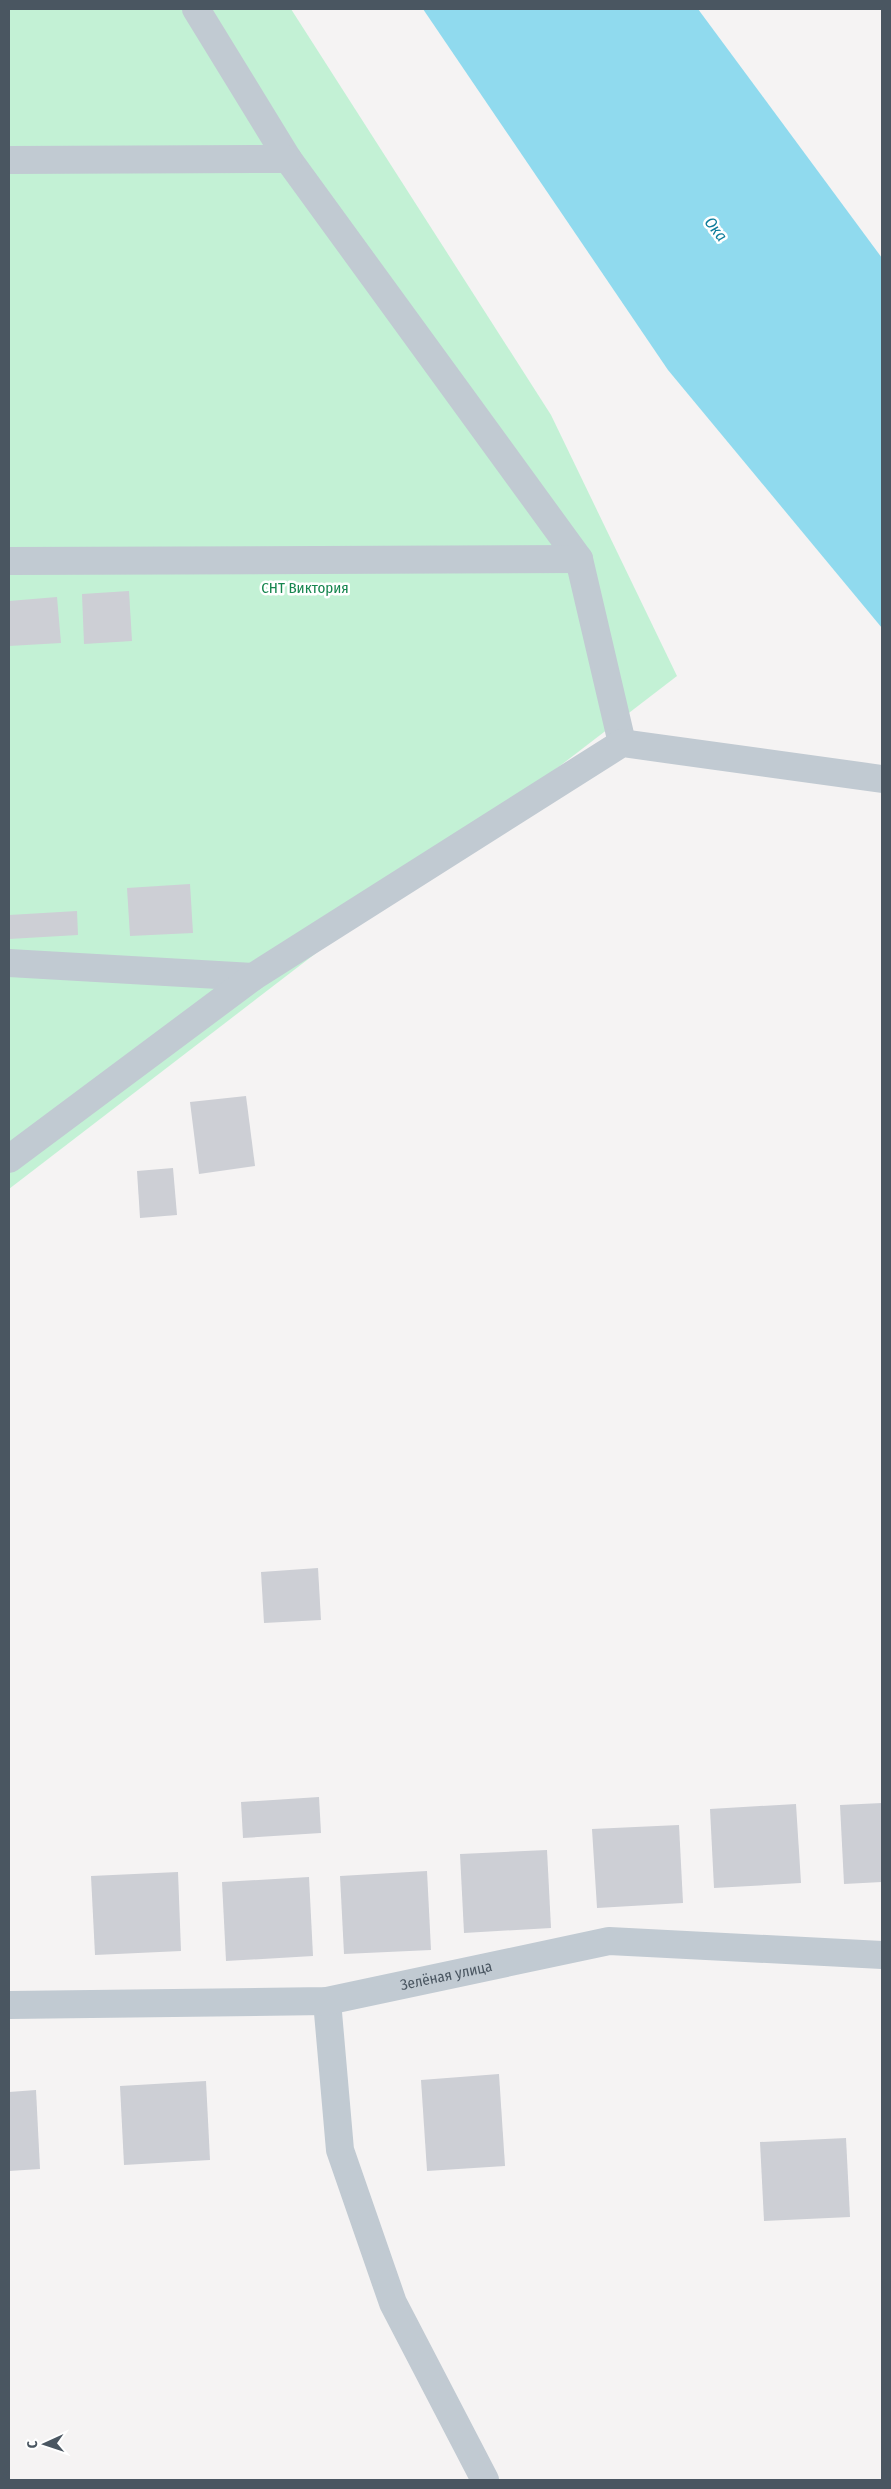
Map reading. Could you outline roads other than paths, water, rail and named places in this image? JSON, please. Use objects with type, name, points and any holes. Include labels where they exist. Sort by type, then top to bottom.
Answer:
[{"type":"street","points":[[196,9],[288,159],[579,559],[622,743]]},
{"type":"street","points":[[9,160],[288,159]]},
{"type":"street","points":[[9,561],[579,559]]},
{"type":"street","points":[[9,1159],[253,977],[622,743],[882,779]]},
{"type":"street","points":[[9,963],[253,977]]},
{"type":"street","name":"Зелёная улица","points":[[9,2005],[327,2001],[610,1941],[882,1955]]},
{"type":"street","points":[[327,2001],[340,2150],[393,2303],[485,2480]]},
{"type":"water","name":"Ока","points":[[423,9],[698,9],[882,258],[882,628],[668,370]]},
{"type":"park label","name":"СНТ Виктория","points":[[305,588]]}]
